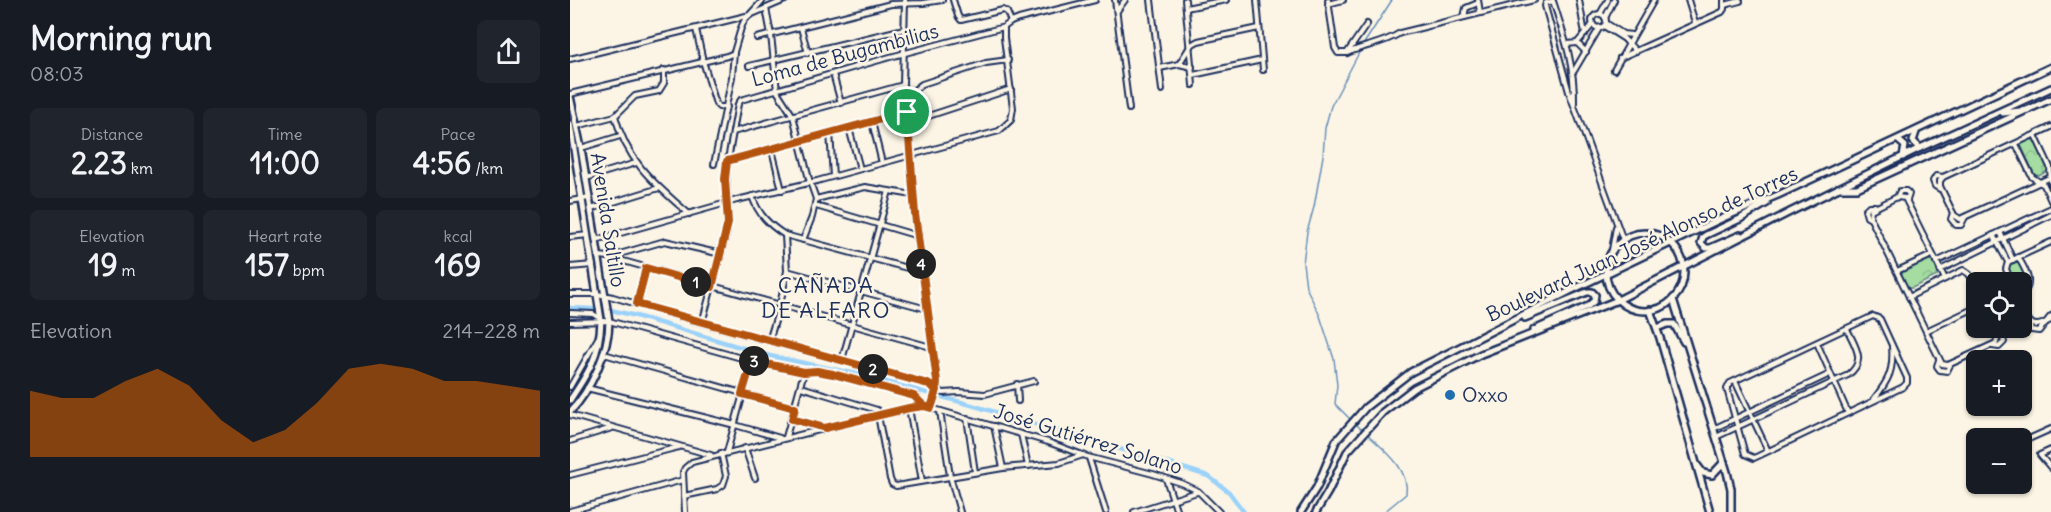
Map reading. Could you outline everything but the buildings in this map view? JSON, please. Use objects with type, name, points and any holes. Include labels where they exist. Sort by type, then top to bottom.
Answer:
[{"type":"main road","name":"Boulevard Juan José Alonso de Torres","points":[[1301,512],[1317,487],[1328,456],[1344,432],[1382,393],[1411,372],[1570,291],[1723,218],[1898,140],[2051,67]]},
{"type":"main road","name":"Boulevard Juan José Alonso de Torres","points":[[1316,512],[1343,460],[1356,441],[1383,412],[1414,388],[1449,369],[1618,300],[1838,188],[2051,88]]},
{"type":"main road","name":"Avenida Saltillo","points":[[570,95],[577,126],[575,148],[585,178],[588,235],[602,320],[599,347],[594,361],[570,400]]},
{"type":"main road","points":[[1838,188],[1857,188],[2051,99]]},
{"type":"main road","points":[[1998,114],[2028,110]]},
{"type":"main road","name":"Avenida Saltillo","points":[[570,124],[578,166],[586,198],[591,208],[609,313],[609,333],[604,354],[577,405],[570,413]]},
{"type":"main road","points":[[1917,131],[1914,141],[1920,148]]},
{"type":"main road","points":[[1898,140],[1905,146],[1903,157]]},
{"type":"main road","points":[[1760,228],[1710,248],[1706,248],[1701,243],[1702,237],[1754,212],[1778,195]]},
{"type":"main road","points":[[1648,234],[1671,244],[1681,254],[1684,268],[1682,284],[1672,299],[1661,307],[1650,310],[1635,309],[1618,300],[1610,290],[1606,275],[1607,262],[1612,250],[1623,240],[1648,234]]},
{"type":"main road","points":[[1512,321],[1587,292],[1595,295],[1594,301],[1587,306],[1554,320],[1520,339]]},
{"type":"main road","points":[[1672,299],[1730,482],[1731,512]]},
{"type":"main road","points":[[1650,310],[1710,512]]},
{"type":"main road","points":[[1657,328],[1674,324],[1691,354]]},
{"type":"main road","points":[[1695,461],[1703,473],[1709,476],[1717,472],[1724,462]]},
{"type":"street","points":[[714,164],[727,106],[734,52],[741,28],[763,0]]},
{"type":"street","points":[[570,59],[750,15],[785,0]]},
{"type":"street","points":[[757,38],[905,1],[923,3],[942,0]]},
{"type":"street","points":[[953,0],[958,16],[963,20],[1000,11],[1007,12],[1011,22]]},
{"type":"street","name":"Loma de Bugambilias","points":[[733,132],[738,104],[750,96],[777,91],[1004,27],[1011,22],[1095,0]]},
{"type":"street","points":[[1115,0],[1129,109]]},
{"type":"street","points":[[1116,12],[1125,0]]},
{"type":"street","points":[[1151,0],[1162,90]]},
{"type":"street","points":[[1185,0],[1193,85]]},
{"type":"street","points":[[1186,8],[1226,0]]},
{"type":"street","points":[[1257,0],[1263,70]]},
{"type":"street","points":[[1343,0],[1328,2],[1335,48],[1338,53],[1347,53],[1364,45],[1383,42],[1400,33],[1534,0]]},
{"type":"street","points":[[1574,103],[1574,72],[1553,0],[1545,6],[1574,103],[1623,240]]},
{"type":"street","points":[[1579,0],[1586,34]]},
{"type":"street","points":[[1582,18],[1593,18],[1600,14],[1608,0]]},
{"type":"street","points":[[1574,72],[1604,23],[1614,0]]},
{"type":"street","points":[[1614,70],[1654,0]]},
{"type":"street","points":[[1688,0],[1695,23]]},
{"type":"street","points":[[905,1],[903,85],[913,195],[936,391],[931,408]]},
{"type":"street","points":[[1620,58],[1722,12],[1724,2],[1740,1]]},
{"type":"street","points":[[1464,16],[1466,8],[1478,2],[1480,12]]},
{"type":"street","points":[[766,8],[777,91],[793,116],[816,199],[816,206],[802,240]]},
{"type":"street","points":[[1600,14],[1604,23],[1637,51]]},
{"type":"street","points":[[1577,44],[1593,24],[1593,18]]},
{"type":"street","points":[[1593,24],[1604,23],[1623,34],[1632,35]]},
{"type":"street","points":[[1347,53],[1367,24]]},
{"type":"street","points":[[596,240],[999,131],[1011,120],[1013,108],[1004,27]]},
{"type":"street","points":[[801,28],[808,53]]},
{"type":"street","points":[[1179,64],[1191,45],[1202,39],[1259,28]]},
{"type":"street","points":[[696,29],[716,105],[727,106]]},
{"type":"street","points":[[749,66],[904,29]]},
{"type":"street","points":[[1567,44],[1577,44],[1586,52]]},
{"type":"street","points":[[570,95],[731,55],[734,52]]},
{"type":"street","points":[[906,99],[922,84],[986,63],[1008,60]]},
{"type":"street","points":[[1193,75],[1262,60]]},
{"type":"street","points":[[1160,68],[1179,64],[1192,67]]},
{"type":"street","points":[[577,126],[615,116],[635,96],[659,92],[664,83],[664,70]]},
{"type":"street","points":[[833,74],[841,103]]},
{"type":"street","points":[[702,323],[728,223],[725,179],[733,132],[903,85]]},
{"type":"street","points":[[908,123],[1011,89]]},
{"type":"street","points":[[727,161],[907,112]]},
{"type":"street","points":[[615,116],[620,136],[636,163],[689,214]]},
{"type":"street","points":[[872,122],[882,163]]},
{"type":"street","points":[[849,128],[860,169]]},
{"type":"street","points":[[2051,128],[1943,177],[1940,182],[1941,189],[1958,218],[1965,217],[2051,177]]},
{"type":"street","points":[[830,133],[833,176]]},
{"type":"street","points":[[2035,135],[2050,167],[2051,183]]},
{"type":"street","points":[[575,148],[620,136]]},
{"type":"street","points":[[2016,144],[2032,177],[2044,186],[2051,201]]},
{"type":"street","points":[[772,150],[782,190]]},
{"type":"street","points":[[585,178],[636,163]]},
{"type":"street","points":[[570,167],[578,166]]},
{"type":"street","points":[[591,208],[660,188]]},
{"type":"street","points":[[816,199],[856,188],[872,188],[913,195]]},
{"type":"street","points":[[842,360],[889,191]]},
{"type":"street","points":[[752,196],[759,212],[771,226],[785,235],[922,272]]},
{"type":"street","points":[[1945,279],[1903,196],[1897,196],[1870,212],[1871,219],[1944,365],[1992,345],[1997,338]]},
{"type":"street","points":[[570,201],[586,198]]},
{"type":"street","points":[[816,206],[918,236]]},
{"type":"street","points":[[1936,262],[2051,208]]},
{"type":"street","points":[[1940,270],[2051,215]]},
{"type":"street","points":[[1612,250],[1616,234],[1616,220]]},
{"type":"street","points":[[2000,232],[2013,260]]},
{"type":"street","points":[[570,237],[588,235]]},
{"type":"street","points":[[769,341],[787,271],[785,235]]},
{"type":"street","points":[[1993,235],[2008,262],[2007,272]]},
{"type":"street","points":[[609,257],[665,241],[721,254]]},
{"type":"street","points":[[2008,262],[2051,244]]},
{"type":"street","points":[[1965,249],[1968,256]]},
{"type":"street","points":[[1954,254],[1957,261]]},
{"type":"street","points":[[1897,271],[1932,255]]},
{"type":"street","points":[[598,256],[609,257],[931,347]]},
{"type":"street","points":[[2019,257],[2025,272]]},
{"type":"street","points":[[570,267],[593,265]]},
{"type":"street","points":[[637,304],[646,268]]},
{"type":"street","points":[[787,271],[927,309]]},
{"type":"street","points":[[1909,297],[1960,271],[1966,272]]},
{"type":"street","points":[[570,294],[606,297],[637,304],[928,384],[936,391],[946,394],[962,392],[985,394],[1034,381]]},
{"type":"street","points":[[1926,331],[1966,312]]},
{"type":"street","points":[[570,313],[593,314],[602,320]]},
{"type":"street","points":[[1873,316],[1880,319],[1907,378],[1907,383],[1903,387],[1754,458],[1746,455],[1736,427],[1727,389],[1730,383],[1847,329],[1873,316]]},
{"type":"street","points":[[2032,324],[2036,326],[2044,324],[2051,318]]},
{"type":"street","points":[[570,322],[609,321],[752,361],[804,372],[826,372],[900,392],[916,398],[924,406]]},
{"type":"street","points":[[1716,437],[1855,370],[1859,364],[1856,347],[1847,329]]},
{"type":"street","points":[[570,387],[601,333]]},
{"type":"street","points":[[1874,400],[1884,388],[1891,371],[1893,362],[1891,342]]},
{"type":"street","points":[[1817,343],[1848,413]]},
{"type":"street","points":[[604,354],[795,408]]},
{"type":"street","points":[[727,452],[752,361]]},
{"type":"street","points":[[786,437],[804,372]]},
{"type":"street","points":[[1713,429],[1830,374]]},
{"type":"street","points":[[1735,381],[1768,451]]},
{"type":"street","points":[[1017,384],[1018,401]]},
{"type":"street","points":[[801,387],[875,408],[879,415],[890,479],[894,485],[901,486],[1003,468],[1059,463],[1086,456],[1106,512]]},
{"type":"street","points":[[586,388],[735,425],[780,439]]},
{"type":"street","points":[[685,512],[683,472],[688,465],[721,453],[924,406]]},
{"type":"street","name":"José Gutiérrez Solano","points":[[924,406],[1166,478],[1198,491],[1219,512]]},
{"type":"street","points":[[909,408],[922,481]]},
{"type":"street","points":[[940,411],[950,476],[960,512]]},
{"type":"street","points":[[570,413],[712,456]]},
{"type":"street","points":[[967,418],[975,472]]},
{"type":"street","points":[[792,419],[825,428]]},
{"type":"street","points":[[994,425],[1003,468]]},
{"type":"street","points":[[570,441],[614,428]]},
{"type":"street","points":[[2032,438],[2051,429]]},
{"type":"street","points":[[1020,433],[1028,466]]},
{"type":"street","points":[[570,475],[680,446]]},
{"type":"street","points":[[745,448],[755,478]]},
{"type":"street","points":[[2051,450],[2040,455],[2051,468]]},
{"type":"street","points":[[684,496],[717,489],[723,485],[726,476],[721,453]]},
{"type":"street","points":[[1166,478],[1177,512]]},
{"type":"street","points":[[570,511],[683,480]]},
{"type":"street","points":[[1134,512],[1198,491]]},
{"type":"green space","points":[[2031,139],[2036,141],[2049,170],[2039,176],[2034,174],[2021,145]]},
{"type":"green space","points":[[1929,259],[1936,266],[1937,276],[1908,288],[1902,272]]},
{"type":"green space","points":[[2015,261],[2023,272],[2009,272],[2009,264]]},
{"type":"waterway","points":[[1363,45],[1392,0]]},
{"type":"waterway","points":[[1351,420],[1335,404],[1337,385],[1334,359],[1320,316],[1306,287],[1303,263],[1323,156],[1325,128],[1331,106],[1361,49]]},
{"type":"waterway","points":[[570,308],[611,310],[636,316],[770,356],[857,374],[968,404],[1170,464],[1208,476],[1229,492],[1244,512]]},
{"type":"waterway","points":[[1355,423],[1362,430]]},
{"type":"waterway","points":[[1366,433],[1387,452],[1400,467],[1404,476],[1406,494],[1384,512]]},
{"type":"place","name":"Oxxo","points":[[1450,395]]},
{"type":"district","name":"CAÑADA DE ALFARO","points":[[826,298]]},
{"type":"route","points":[[907,112],[727,161],[725,179],[727,232],[712,287],[646,268],[637,304],[928,384],[937,390],[931,408],[924,406],[909,408],[825,428],[792,419],[795,408],[742,394],[752,361],[804,372],[826,372],[914,396],[924,406],[931,408],[934,401],[937,390],[937,381],[915,214],[907,112]]}]
